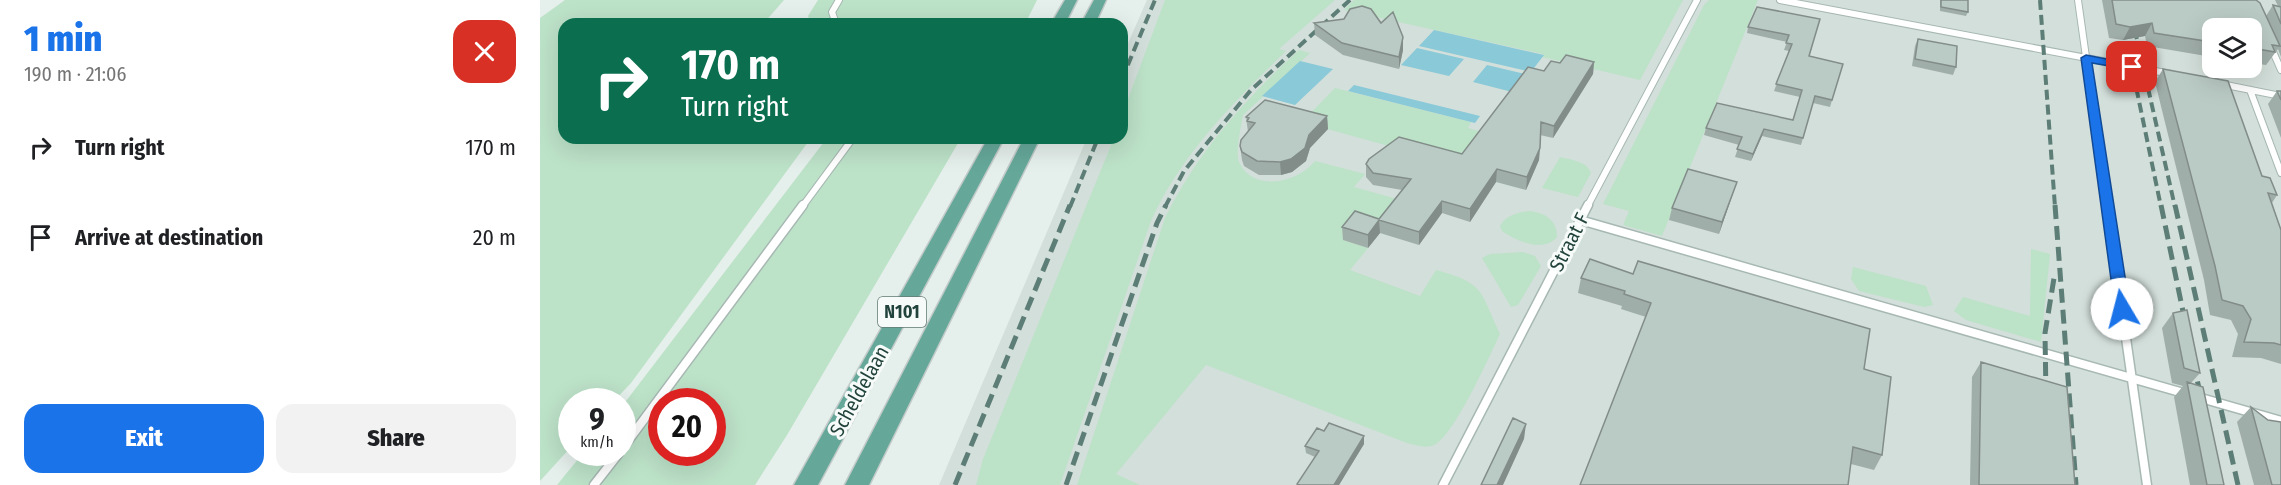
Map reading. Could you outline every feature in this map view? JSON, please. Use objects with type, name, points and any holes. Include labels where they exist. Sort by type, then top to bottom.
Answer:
[{"type":"main road","points":[[1061,18],[1071,0]]},
{"type":"main road","points":[[1091,18],[1100,0]]},
{"type":"main road","name":"Scheldelaan","points":[[806,485],[993,144]]},
{"type":"main road","name":"Scheldelaan","points":[[857,485],[1029,144]]},
{"type":"lane","points":[[834,18],[832,12],[838,0]]},
{"type":"lane","name":"Straat F","points":[[1443,485],[1580,220],[1698,0]]},
{"type":"lane","points":[[1780,0],[2175,75]]},
{"type":"lane","points":[[2078,0],[2147,485]]},
{"type":"lane","points":[[2268,40],[2281,70]]},
{"type":"lane","points":[[2218,84],[2281,96]]},
{"type":"lane","points":[[2250,90],[2281,173]]},
{"type":"lane","points":[[636,430],[849,144]]},
{"type":"lane","points":[[1580,220],[2281,421]]},
{"type":"lane","points":[[594,485],[609,466]]},
{"type":"shaded area","points":[[1147,0],[2281,0],[2281,485],[939,485],[1084,144],[1128,144],[1128,43]]},
{"type":"green space","points":[[565,0],[784,0],[768,18],[558,18],[558,144],[807,144],[626,388],[558,388],[558,461],[540,481],[540,18]]},
{"type":"green space","points":[[818,0],[1037,0],[1028,18],[809,18]]},
{"type":"green space","points":[[1165,0],[1335,0],[1279,49],[1286,51],[1210,130],[1177,173],[1163,197],[1151,221],[1060,485],[976,485],[983,459],[1112,144],[1128,144],[1128,99]]},
{"type":"green space","points":[[1354,0],[1683,0],[1640,80],[1542,57],[1543,54],[1344,10]]},
{"type":"green space","points":[[1709,0],[1758,0],[1662,236],[1623,225],[1629,211],[1603,204],[1704,5]]},
{"type":"green space","points":[[1299,50],[1310,53],[1243,115],[1238,146],[1239,162],[1254,178],[1276,181],[1298,175],[1315,161],[1365,174],[1354,187],[1404,201],[1379,232],[1343,240],[1368,248],[1350,270],[1420,296],[1436,270],[1464,279],[1473,285],[1484,298],[1500,334],[1480,377],[1461,412],[1442,439],[1434,445],[1424,447],[1407,443],[1206,365],[1116,474],[1140,485],[1077,485],[1165,218],[1207,149],[1241,108]]},
{"type":"green space","points":[[1335,88],[1471,122],[1468,128],[1485,133],[1461,166],[1302,122]]},
{"type":"green space","points":[[822,144],[957,144],[787,435],[755,485],[557,485],[572,466],[636,466],[636,388]]},
{"type":"green space","points":[[1560,157],[1582,163],[1591,173],[1578,197],[1542,188]]},
{"type":"green space","points":[[1530,211],[1549,218],[1555,226],[1557,237],[1551,242],[1538,245],[1522,242],[1502,231],[1500,226],[1509,217]]},
{"type":"green space","points":[[2031,249],[2050,254],[2041,342],[1966,320],[1954,311],[1963,297],[2030,316]]},
{"type":"green space","points":[[1523,252],[1535,256],[1541,266],[1518,305],[1511,307],[1482,258],[1490,254]]},
{"type":"green space","points":[[1853,267],[1926,286],[1933,305],[1924,307],[1859,291],[1851,279]]},
{"type":"water","points":[[1434,30],[1544,55],[1531,72],[1419,46]]},
{"type":"water","points":[[1417,48],[1464,59],[1449,76],[1401,65]]},
{"type":"water","points":[[1300,61],[1333,69],[1295,105],[1262,96]]},
{"type":"water","points":[[1487,65],[1529,75],[1516,93],[1473,82]]},
{"type":"water","points":[[1354,85],[1480,116],[1475,123],[1348,91]]},
{"type":"building","points":[[1941,0],[1968,0],[1968,12],[1941,7]]},
{"type":"building","points":[[2112,0],[2256,0],[2260,3],[2280,46],[2272,45],[2275,52],[2262,50],[2262,18],[2202,18],[2202,40],[2154,33],[2152,23],[2130,27],[2116,24]]},
{"type":"building","points":[[2273,5],[2281,7],[2281,24]]},
{"type":"building","points":[[1362,6],[1371,9],[1381,23],[1393,12],[1403,37],[1399,57],[1342,43],[1314,23],[1344,19],[1350,9]]},
{"type":"building","points":[[1757,7],[1820,19],[1809,56],[1843,64],[1832,100],[1815,96],[1803,138],[1764,129],[1753,154],[1737,149],[1742,137],[1706,128],[1717,103],[1793,120],[1802,90],[1776,84],[1792,44],[1786,43],[1789,35],[1748,27]]},
{"type":"building","points":[[1918,39],[1957,46],[1956,67],[1915,59]]},
{"type":"building","points":[[1566,55],[1594,62],[1554,126],[1541,122],[1540,148],[1527,177],[1497,169],[1470,209],[1442,201],[1419,232],[1379,220],[1368,235],[1342,227],[1355,211],[1379,219],[1411,179],[1373,173],[1366,164],[1369,159],[1399,137],[1462,154],[1528,67],[1544,71],[1551,61],[1560,63]]},
{"type":"building","points":[[2163,69],[2228,81],[2262,176],[2270,178],[2277,195],[2268,193],[2281,230],[2281,345],[2244,342],[2251,319],[2243,306],[2222,300]]},
{"type":"building","points":[[1265,100],[1327,116],[1309,135],[1305,148],[1291,159],[1280,162],[1257,161],[1242,152],[1241,140],[1255,123],[1247,121],[1249,118],[1246,117]]},
{"type":"building","points":[[1688,169],[1737,182],[1722,222],[1672,208]]},
{"type":"building","points":[[1590,259],[1633,274],[1638,261],[1870,329],[1864,369],[1891,377],[1882,455],[1853,447],[1848,485],[1580,485],[1651,303],[1624,294],[1625,291],[1581,278]]},
{"type":"building","points":[[2187,310],[2200,373],[2184,368],[2173,313]]},
{"type":"building","points":[[1981,362],[2067,387],[2075,485],[1979,485]]},
{"type":"building","points":[[2187,382],[2203,387],[2224,485],[2207,485]]},
{"type":"building","points":[[2251,407],[2268,420],[2281,422],[2281,485],[2272,485]]},
{"type":"building","points":[[1513,418],[1526,424],[1497,485],[1481,485]]},
{"type":"building","points":[[1329,423],[1364,436],[1334,485],[1297,484],[1319,451],[1305,446],[1317,428],[1324,431]]},
{"type":"railway","points":[[1128,65],[1155,0]]},
{"type":"railway","points":[[1165,207],[1184,171],[1251,90],[1350,0]]},
{"type":"railway","points":[[2040,0],[2055,207]]},
{"type":"railway","points":[[2118,0],[2161,207]]},
{"type":"railway","points":[[2128,0],[2175,207]]},
{"type":"railway","points":[[1070,207],[1096,144]]},
{"type":"railway","points":[[955,485],[1070,205]]},
{"type":"railway","points":[[2055,205],[2076,485]]},
{"type":"railway","points":[[2161,205],[2186,326]]},
{"type":"railway","points":[[2175,205],[2238,485]]},
{"type":"railway","points":[[1066,485],[1157,223],[1165,207]]},
{"type":"railway","points":[[2046,397],[2045,333],[2055,272]]},
{"type":"railway","points":[[2193,361],[2202,402]]},
{"type":"route","points":[[2122,309],[2086,58],[2132,67]]}]
